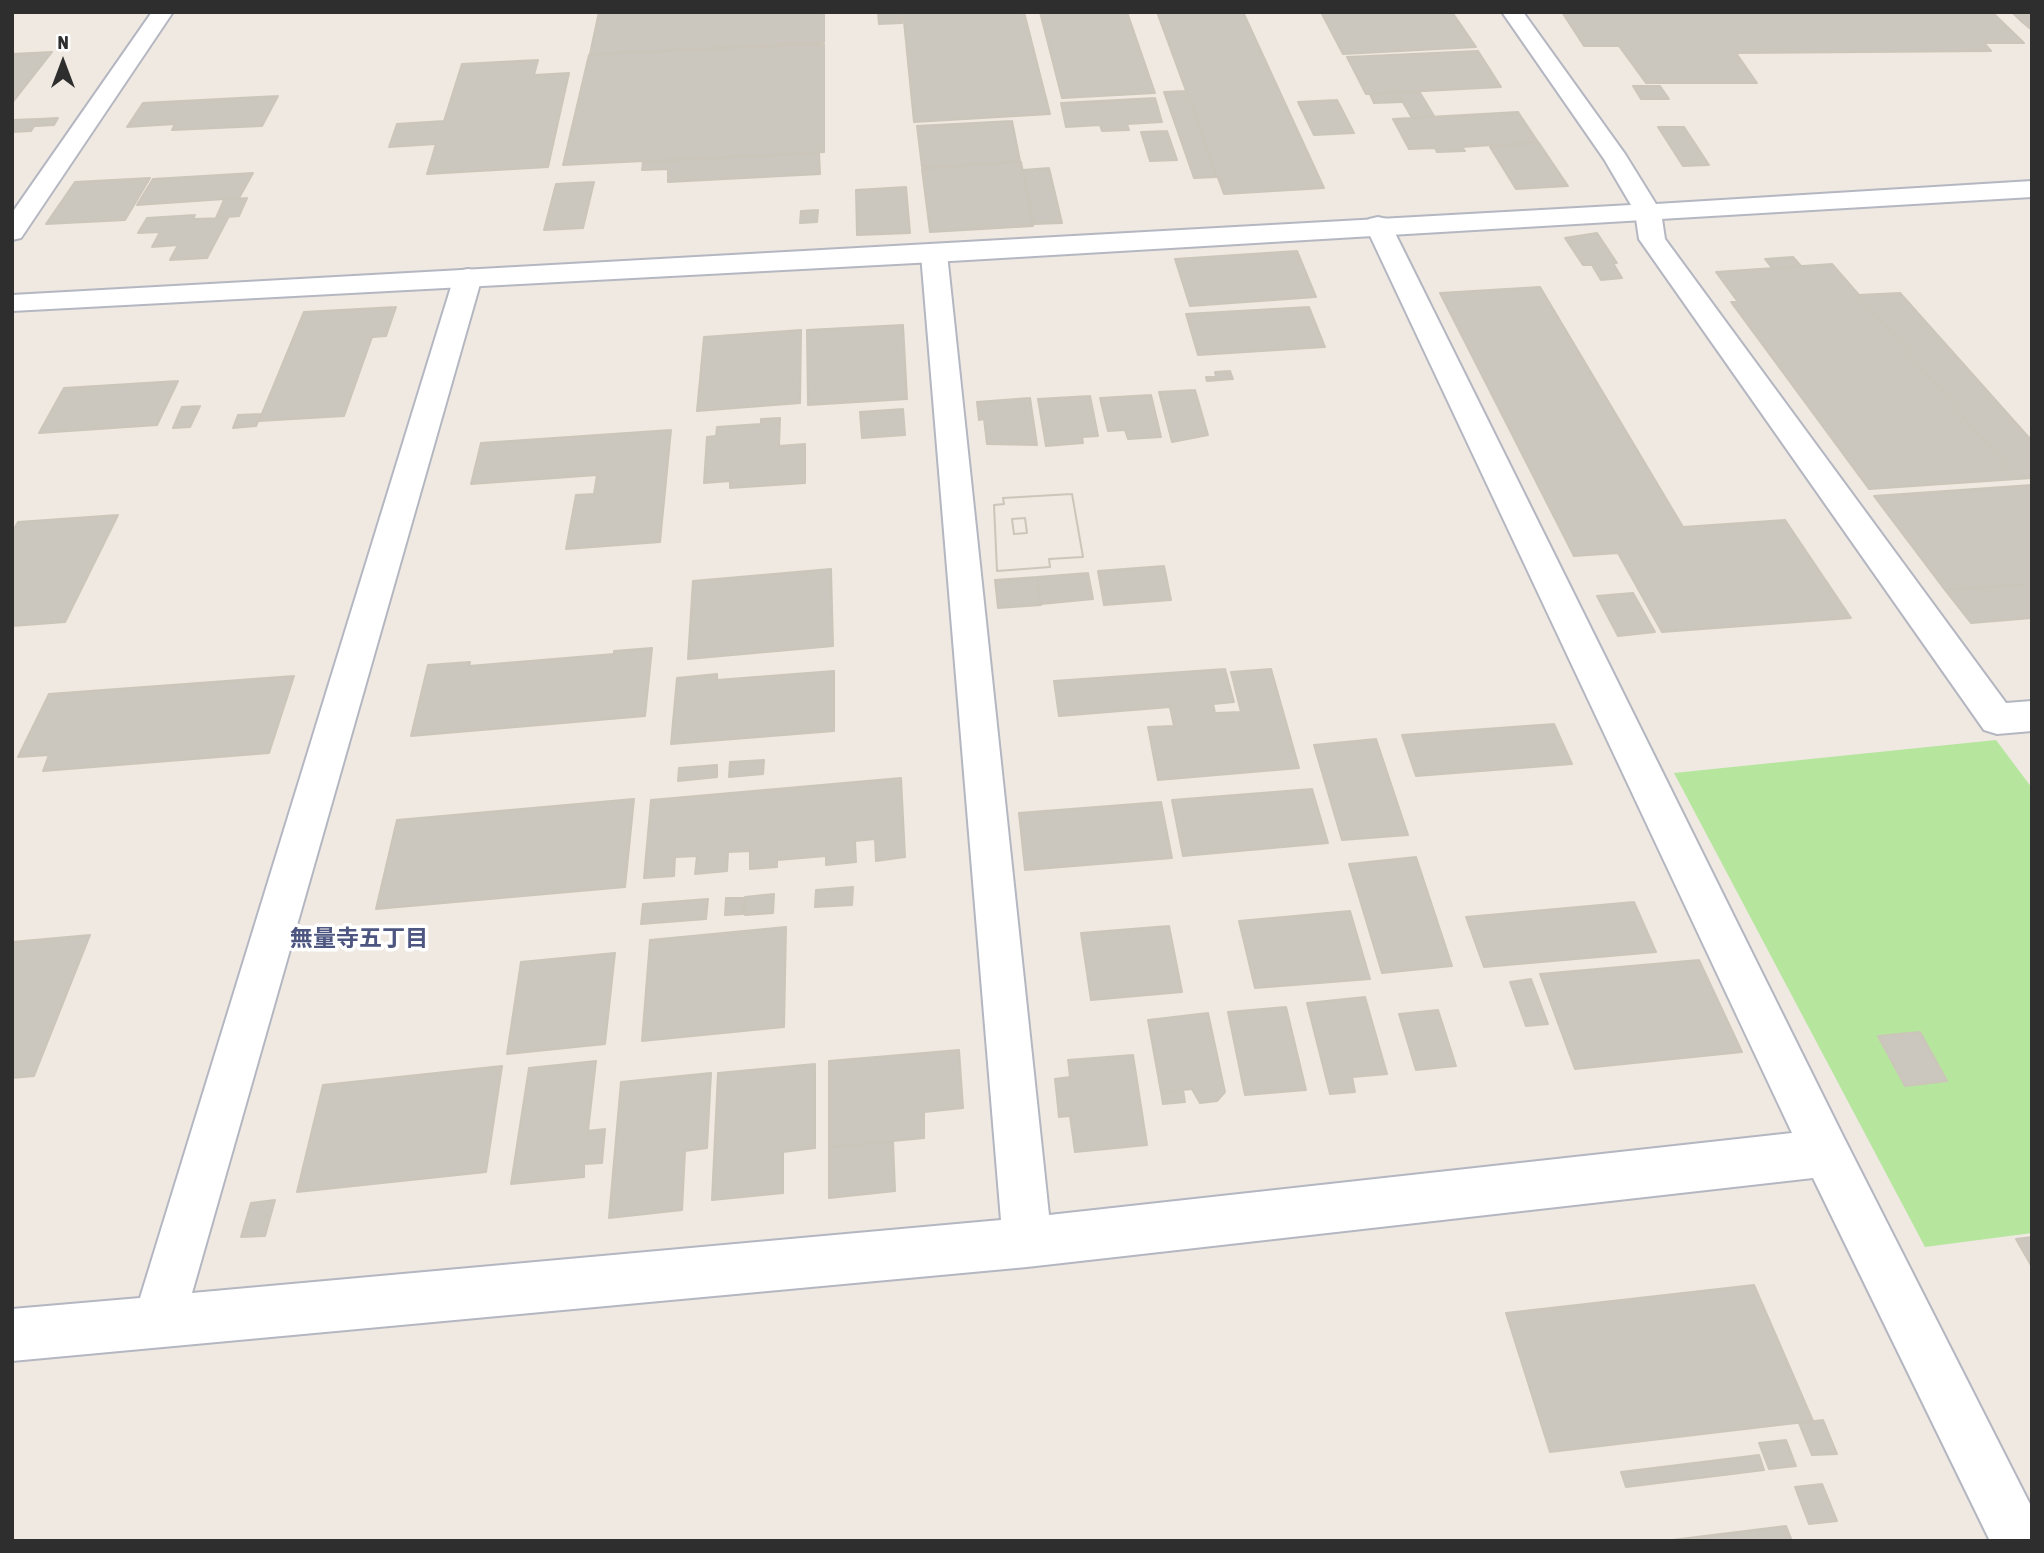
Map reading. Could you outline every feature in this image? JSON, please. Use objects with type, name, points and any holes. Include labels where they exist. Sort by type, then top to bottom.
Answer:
[{"type":"street","points":[[12,232],[162,12],[170,12]]},
{"type":"street","points":[[1512,12],[1616,159],[1648,212],[1652,240],[1997,719],[2032,716]]},
{"type":"street","points":[[12,303],[934,254],[1378,225],[2032,189]]},
{"type":"street","points":[[1378,225],[1826,1153],[2019,1541]]},
{"type":"street","points":[[934,254],[1027,1242]]},
{"type":"street","points":[[158,1323],[468,277]]},
{"type":"street","points":[[12,1335],[1027,1242],[1826,1153]]},
{"type":"green space","points":[[1996,740],[2032,788],[2032,1233],[1925,1247],[1674,773]]},
{"type":"building","points":[[599,12],[824,12],[824,42],[590,54]]},
{"type":"building","points":[[878,12],[901,12],[902,23],[879,24]]},
{"type":"building","points":[[903,12],[1024,12],[1050,114],[914,122]]},
{"type":"building","points":[[1040,12],[1127,12],[1155,93],[1062,98]]},
{"type":"building","points":[[1157,12],[1243,12],[1324,188],[1224,194]]},
{"type":"building","points":[[1321,12],[1452,12],[1476,47],[1343,54]]},
{"type":"building","points":[[1562,12],[1992,12],[2024,43],[1984,43],[1991,51],[1736,53],[1757,83],[1646,83],[1619,46],[1584,46]]},
{"type":"building","points":[[2012,12],[2032,12],[2032,30],[2021,21]]},
{"type":"building","points":[[824,44],[824,152],[563,165],[589,55]]},
{"type":"building","points":[[1478,51],[1501,87],[1366,94],[1347,57]]},
{"type":"building","points":[[52,52],[12,103],[12,54]]},
{"type":"building","points":[[538,60],[534,75],[569,73],[548,167],[427,174],[436,144],[389,147],[397,124],[444,121],[462,64]]},
{"type":"building","points":[[1633,86],[1660,86],[1669,99],[1641,99]]},
{"type":"building","points":[[1186,91],[1217,177],[1194,178],[1164,92]]},
{"type":"building","points":[[1419,91],[1434,116],[1412,118],[1397,92]]},
{"type":"building","points":[[1397,93],[1402,102],[1374,103],[1370,94]]},
{"type":"building","points":[[278,96],[262,126],[172,130],[175,124],[127,127],[143,103]]},
{"type":"building","points":[[1155,98],[1162,122],[1127,124],[1129,130],[1102,131],[1100,125],[1066,127],[1061,103]]},
{"type":"building","points":[[1337,100],[1354,133],[1314,135],[1298,102]]},
{"type":"building","points":[[1518,112],[1538,142],[1462,147],[1465,151],[1409,149],[1393,119]]},
{"type":"building","points":[[58,118],[54,125],[36,126],[40,119]]},
{"type":"building","points":[[39,119],[31,131],[12,132],[12,120]]},
{"type":"building","points":[[1012,121],[1020,161],[922,167],[917,126]]},
{"type":"building","points":[[1658,127],[1684,127],[1709,165],[1683,166]]},
{"type":"building","points":[[1167,131],[1177,160],[1150,161],[1141,132]]},
{"type":"building","points":[[1539,143],[1568,186],[1516,189],[1490,147]]},
{"type":"building","points":[[819,153],[820,174],[668,182],[668,169],[642,170],[643,162]]},
{"type":"building","points":[[1021,162],[1033,226],[930,232],[922,169]]},
{"type":"building","points":[[1049,168],[1062,223],[1034,224],[1023,170]]},
{"type":"building","points":[[253,173],[239,198],[137,205],[153,179]]},
{"type":"building","points":[[150,178],[125,220],[46,224],[75,182]]},
{"type":"building","points":[[594,182],[583,228],[544,230],[556,184]]},
{"type":"building","points":[[906,187],[910,233],[857,235],[856,190]]},
{"type":"building","points":[[247,198],[239,216],[216,218],[224,200]]},
{"type":"building","points":[[818,210],[817,222],[800,223],[801,211]]},
{"type":"building","points":[[195,215],[193,219],[228,218],[207,258],[170,260],[178,245],[152,247],[160,232],[138,233],[147,218]]},
{"type":"building","points":[[1597,233],[1617,263],[1613,263],[1622,278],[1601,280],[1592,265],[1583,265],[1565,238]]},
{"type":"building","points":[[1297,251],[1316,297],[1190,306],[1175,259]]},
{"type":"building","points":[[1793,257],[1801,266],[1772,268],[1765,259]]},
{"type":"building","points":[[1832,264],[2017,479],[1869,489],[1731,302],[1738,302],[1716,272]]},
{"type":"building","points":[[1540,287],[1683,527],[1785,520],[1851,618],[1662,632],[1618,553],[1574,556],[1440,293]]},
{"type":"building","points":[[1900,293],[2032,441],[2032,478],[2017,479],[1859,295]]},
{"type":"building","points":[[396,307],[386,336],[372,337],[344,416],[259,421],[304,312]]},
{"type":"building","points":[[1309,307],[1325,347],[1198,355],[1186,314]]},
{"type":"building","points":[[903,325],[907,399],[808,405],[807,330]]},
{"type":"building","points":[[801,330],[800,403],[697,411],[704,337]]},
{"type":"building","points":[[1230,371],[1233,379],[1207,381],[1206,377],[1216,377],[1215,372]]},
{"type":"building","points":[[178,381],[157,425],[39,433],[64,388]]},
{"type":"building","points":[[1195,390],[1208,435],[1172,442],[1159,392]]},
{"type":"building","points":[[1151,395],[1161,437],[1128,439],[1125,430],[1108,431],[1100,398]]},
{"type":"building","points":[[1090,396],[1098,436],[1082,437],[1083,443],[1046,446],[1038,399]]},
{"type":"building","points":[[1030,398],[1037,445],[987,444],[984,419],[979,420],[977,402]]},
{"type":"building","points":[[200,406],[190,427],[173,428],[182,407]]},
{"type":"building","points":[[903,409],[905,435],[862,438],[860,412]]},
{"type":"building","points":[[261,414],[256,426],[233,428],[238,415]]},
{"type":"building","points":[[780,418],[779,446],[805,444],[805,483],[730,488],[730,481],[704,483],[707,437],[716,436],[717,427],[761,424],[761,419]]},
{"type":"building","points":[[671,430],[660,542],[566,549],[576,495],[594,494],[597,475],[471,484],[481,443]]},
{"type":"building","points":[[2032,485],[2032,584],[1945,590],[1874,496]]},
{"type":"building","points":[[1072,494],[1083,557],[1049,559],[1050,567],[997,571],[994,505],[1004,504],[1003,498]],"holes":[[[1025,518],[1027,533],[1014,534],[1012,519]]]},
{"type":"building","points":[[1072,494],[1083,557],[1049,559],[1050,567],[997,571],[994,505],[1004,504],[1003,498]]},
{"type":"building","points":[[118,515],[65,622],[12,626],[12,532],[18,522]]},
{"type":"building","points":[[1025,518],[1027,533],[1014,534],[1012,519]]},
{"type":"building","points":[[1164,566],[1171,600],[1104,605],[1098,571]]},
{"type":"building","points":[[831,569],[833,646],[688,659],[693,581]]},
{"type":"building","points":[[1088,573],[1093,599],[1041,604],[1037,577]]},
{"type":"building","points":[[1037,577],[1041,605],[998,608],[995,580]]},
{"type":"building","points":[[2032,584],[2032,618],[1971,623],[1945,590]]},
{"type":"building","points":[[1633,593],[1655,632],[1618,636],[1597,596]]},
{"type":"building","points":[[652,648],[645,716],[411,736],[428,665],[470,662],[469,666],[614,654],[614,651]]},
{"type":"building","points":[[1225,669],[1234,702],[1213,704],[1215,713],[1241,712],[1231,672],[1271,669],[1299,768],[1158,780],[1148,727],[1174,726],[1170,707],[1059,716],[1054,681]]},
{"type":"building","points":[[834,671],[834,731],[671,744],[677,678],[717,674],[717,680]]},
{"type":"building","points":[[294,676],[269,753],[43,771],[49,755],[18,757],[49,694]]},
{"type":"building","points":[[1554,724],[1572,764],[1416,776],[1402,735]]},
{"type":"building","points":[[1376,739],[1408,835],[1342,840],[1314,745]]},
{"type":"building","points":[[764,760],[763,774],[729,777],[730,762]]},
{"type":"building","points":[[717,765],[717,777],[678,781],[679,768]]},
{"type":"building","points":[[901,778],[905,857],[876,861],[875,839],[855,841],[856,862],[826,865],[826,856],[777,860],[777,867],[750,869],[750,851],[728,852],[727,871],[695,874],[697,856],[675,857],[674,876],[644,878],[651,800]]},
{"type":"building","points":[[1312,789],[1328,843],[1183,856],[1172,800]]},
{"type":"building","points":[[634,799],[625,887],[376,909],[397,820]]},
{"type":"building","points":[[1161,802],[1172,858],[1025,870],[1019,813]]},
{"type":"building","points":[[1416,857],[1452,966],[1382,973],[1349,864]]},
{"type":"building","points":[[853,887],[852,905],[815,907],[816,890]]},
{"type":"building","points":[[774,894],[773,913],[745,915],[745,897]]},
{"type":"building","points":[[726,898],[744,898],[743,914],[725,915]]},
{"type":"building","points":[[708,899],[706,919],[641,924],[643,904]]},
{"type":"building","points":[[1634,902],[1656,952],[1484,967],[1466,917]]},
{"type":"building","points":[[1350,911],[1370,979],[1255,988],[1239,921]]},
{"type":"building","points":[[1169,926],[1182,992],[1091,1000],[1081,933]]},
{"type":"building","points":[[786,927],[784,1027],[642,1041],[650,940]]},
{"type":"building","points":[[90,935],[34,1076],[12,1078],[12,942]]},
{"type":"building","points":[[615,953],[605,1044],[507,1054],[521,962]]},
{"type":"building","points":[[1699,960],[1742,1052],[1575,1069],[1540,974]]},
{"type":"building","points":[[1531,979],[1548,1024],[1526,1026],[1510,982]]},
{"type":"building","points":[[1365,997],[1387,1074],[1352,1077],[1355,1092],[1330,1094],[1307,1003]]},
{"type":"building","points":[[1286,1007],[1306,1090],[1245,1095],[1228,1012]]},
{"type":"building","points":[[1438,1010],[1456,1066],[1416,1070],[1399,1014]]},
{"type":"building","points":[[1208,1013],[1225,1092],[1217,1101],[1200,1103],[1192,1089],[1161,1092],[1148,1020]]},
{"type":"building","points":[[1920,1032],[1947,1081],[1905,1086],[1878,1036]]},
{"type":"building","points":[[959,1050],[963,1108],[924,1112],[924,1138],[829,1147],[829,1061]]},
{"type":"building","points":[[1133,1055],[1147,1145],[1075,1152],[1070,1116],[1059,1117],[1055,1079],[1070,1077],[1068,1060]]},
{"type":"building","points":[[596,1061],[588,1131],[605,1129],[602,1163],[584,1164],[584,1177],[511,1184],[529,1068]]},
{"type":"building","points":[[815,1064],[815,1148],[783,1152],[783,1193],[712,1200],[718,1073]]},
{"type":"building","points":[[502,1066],[486,1172],[297,1192],[323,1085]]},
{"type":"building","points":[[711,1073],[707,1148],[685,1151],[682,1210],[609,1218],[621,1082]]},
{"type":"building","points":[[1183,1090],[1185,1102],[1163,1104],[1161,1092]]},
{"type":"building","points":[[893,1141],[895,1191],[829,1198],[829,1148]]},
{"type":"building","points":[[275,1200],[265,1236],[241,1237],[251,1203]]},
{"type":"building","points":[[2032,1237],[2032,1267],[2016,1239]]},
{"type":"building","points":[[1754,1285],[1813,1421],[1550,1452],[1506,1313]]},
{"type":"building","points":[[1823,1420],[1837,1454],[1812,1455],[1799,1423]]},
{"type":"building","points":[[1786,1440],[1796,1466],[1769,1469],[1759,1443]]},
{"type":"building","points":[[1759,1455],[1764,1470],[1626,1487],[1621,1472]]},
{"type":"building","points":[[1822,1484],[1837,1521],[1809,1524],[1795,1487]]},
{"type":"building","points":[[1786,1526],[1792,1541],[1664,1541]]},
{"type":"district","name":"無量寺五丁目","points":[[359,939]]}]
